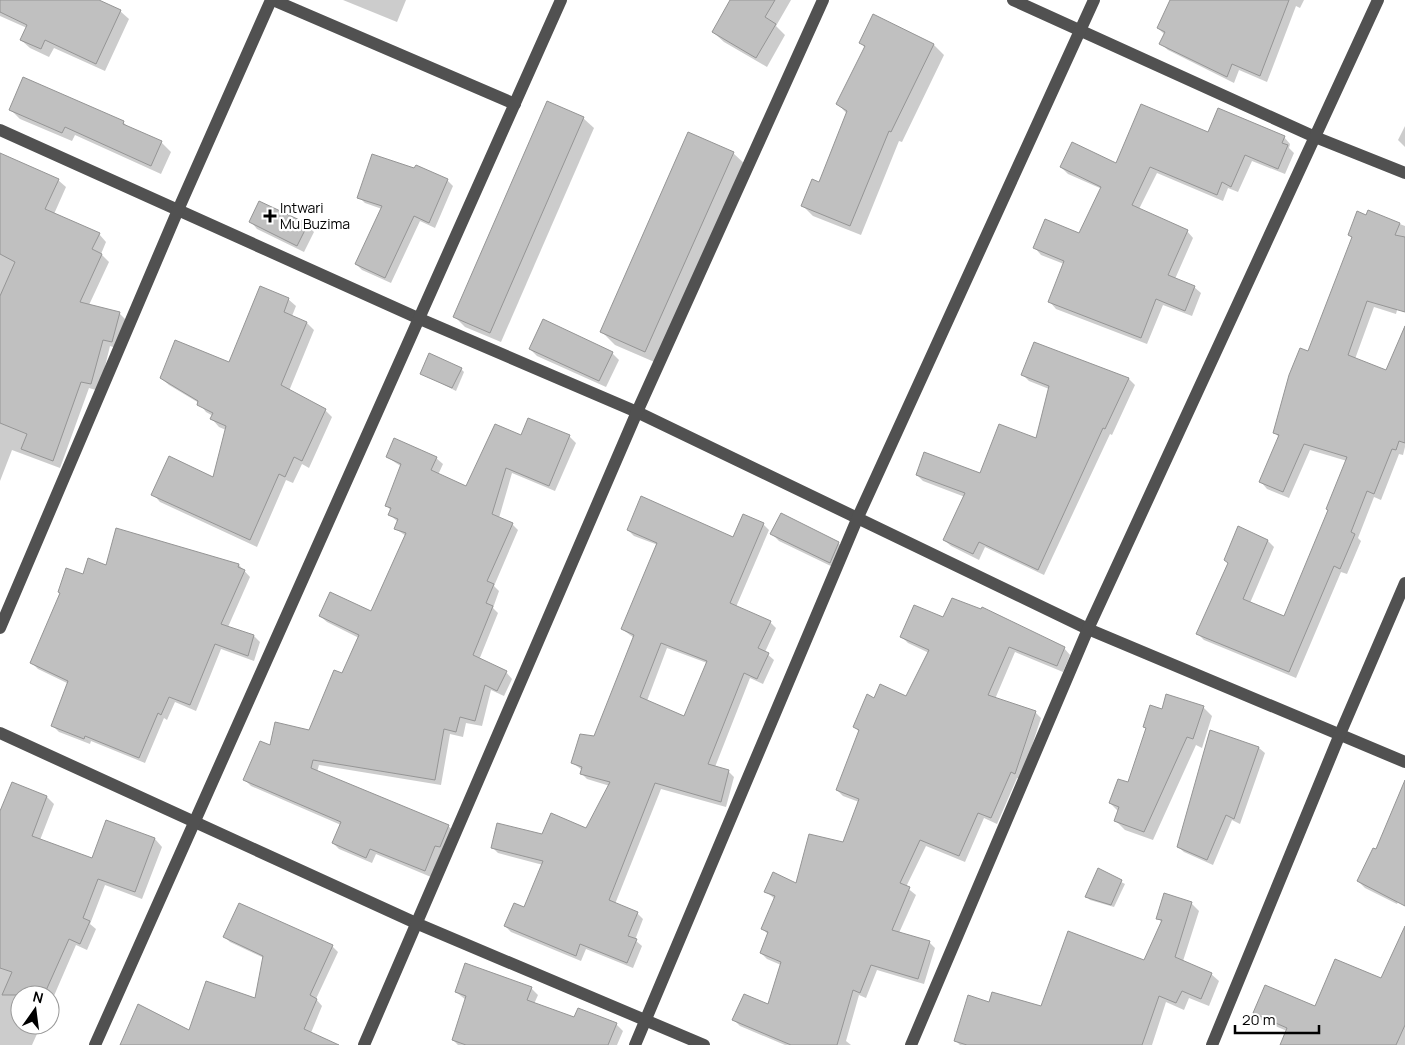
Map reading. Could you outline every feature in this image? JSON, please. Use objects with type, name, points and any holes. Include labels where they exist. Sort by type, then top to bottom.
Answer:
[{"type":"street","points":[[0,628],[178,210],[272,0],[514,104]]},
{"type":"street","points":[[95,1045],[561,0]]},
{"type":"street","points":[[364,1045],[418,924],[637,412],[823,0]]},
{"type":"street","points":[[1013,0],[1315,137],[1405,173]]},
{"type":"street","points":[[634,1045],[858,517],[1094,0]]},
{"type":"street","points":[[911,1045],[1088,629],[1378,0]]},
{"type":"street","points":[[0,130],[420,319],[637,412],[1088,629],[1405,762]]},
{"type":"street","points":[[1212,1045],[1340,734],[1405,583]]},
{"type":"street","points":[[0,733],[418,924],[704,1045]]},
{"type":"building","points":[[0,0],[99,0],[121,10],[96,64],[45,40],[41,49],[20,40],[27,25],[0,12]]},
{"type":"building","points":[[730,0],[775,0],[765,17],[776,24],[756,58],[712,32]]},
{"type":"building","points":[[1170,0],[1289,0],[1260,76],[1232,64],[1227,77],[1159,44],[1165,32],[1157,28]]},
{"type":"building","points":[[873,14],[934,44],[891,132],[889,131],[850,226],[801,206],[812,179],[819,182],[847,111],[836,104],[865,46],[859,43]]},
{"type":"building","points":[[23,77],[124,121],[123,124],[162,141],[151,166],[65,127],[62,133],[9,110]]},
{"type":"building","points":[[547,101],[584,117],[490,333],[453,317]]},
{"type":"building","points":[[1141,104],[1208,132],[1218,108],[1285,136],[1282,143],[1288,145],[1278,169],[1245,155],[1231,187],[1222,182],[1217,195],[1150,167],[1132,205],[1188,230],[1168,275],[1195,286],[1185,311],[1156,299],[1141,338],[1048,302],[1064,261],[1033,248],[1045,219],[1079,233],[1101,187],[1060,167],[1072,142],[1116,163]]},
{"type":"building","points":[[688,132],[734,152],[645,352],[600,332]]},
{"type":"building","points":[[0,153],[59,179],[45,209],[100,233],[92,249],[102,254],[80,302],[120,312],[112,342],[103,340],[91,384],[81,382],[53,461],[21,449],[27,434],[0,423],[0,296],[15,262],[0,254]]},
{"type":"building","points":[[372,154],[414,168],[416,165],[448,179],[429,223],[414,216],[385,278],[355,264],[382,206],[357,198]]},
{"type":"building","points":[[259,201],[308,224],[297,246],[249,222]]},
{"type":"building","points":[[1368,210],[1400,223],[1395,235],[1405,237],[1405,312],[1367,301],[1348,355],[1386,370],[1405,326],[1405,443],[1399,441],[1396,450],[1392,449],[1374,494],[1367,491],[1351,532],[1355,534],[1340,569],[1334,566],[1289,672],[1196,634],[1228,563],[1224,560],[1238,526],[1268,540],[1243,599],[1284,616],[1328,510],[1326,509],[1347,457],[1304,444],[1283,492],[1259,482],[1279,435],[1273,433],[1289,375],[1300,348],[1308,351],[1352,237],[1348,235],[1357,211],[1366,215]]},
{"type":"building","points":[[260,286],[289,298],[284,312],[307,322],[281,385],[326,409],[302,461],[294,457],[285,477],[279,474],[250,540],[151,495],[169,456],[213,477],[226,426],[210,419],[213,413],[197,405],[198,401],[160,378],[175,340],[229,362]]},
{"type":"building","points":[[543,319],[613,352],[599,381],[529,349]]},
{"type":"building","points":[[1034,342],[1129,378],[1105,429],[1103,428],[1038,570],[979,542],[973,554],[943,540],[965,493],[916,475],[924,452],[980,473],[999,424],[1036,438],[1049,386],[1021,375]]},
{"type":"building","points":[[429,353],[462,368],[452,388],[420,374]]},
{"type":"building","points":[[528,418],[570,435],[549,486],[506,468],[492,514],[513,523],[487,581],[494,584],[486,603],[493,606],[473,655],[507,671],[497,691],[485,685],[475,721],[460,717],[456,732],[444,729],[435,780],[313,760],[311,768],[449,825],[440,847],[435,846],[425,871],[370,849],[366,858],[332,843],[341,822],[243,780],[260,741],[270,745],[275,722],[309,730],[334,670],[342,673],[359,635],[319,616],[330,592],[371,611],[406,533],[394,529],[398,519],[388,515],[391,508],[385,506],[401,464],[386,457],[394,438],[437,457],[431,470],[466,486],[495,424],[521,435]]},
{"type":"building","points":[[641,496],[733,537],[743,514],[764,523],[730,603],[771,621],[758,648],[769,653],[757,679],[744,673],[708,764],[729,770],[721,802],[655,783],[609,900],[638,912],[628,936],[637,939],[627,963],[580,944],[576,956],[504,926],[514,903],[524,907],[543,861],[491,848],[497,823],[542,834],[551,813],[586,828],[610,782],[580,774],[582,767],[571,763],[580,734],[594,736],[634,635],[621,629],[657,543],[627,530]],"holes":[[[661,643],[707,661],[684,716],[640,697]]]},
{"type":"building","points":[[781,513],[839,542],[830,563],[770,534]]},
{"type":"building","points":[[116,528],[239,564],[238,567],[245,570],[221,624],[254,635],[248,656],[215,644],[190,705],[169,697],[161,715],[158,713],[139,758],[85,736],[84,739],[51,726],[68,681],[30,663],[60,593],[58,592],[66,568],[83,574],[88,558],[106,565]]},
{"type":"building","points":[[952,598],[981,609],[982,607],[1065,647],[1057,666],[1009,647],[988,695],[1036,711],[1015,774],[1011,772],[991,818],[978,813],[959,856],[920,840],[900,883],[910,887],[892,930],[930,941],[918,979],[871,965],[860,993],[853,990],[837,1045],[791,1045],[732,1020],[744,994],[768,1004],[781,962],[760,953],[768,932],[761,929],[775,896],[764,892],[773,872],[796,883],[809,834],[843,842],[859,799],[836,790],[859,730],[853,727],[867,694],[874,698],[880,684],[906,696],[929,650],[900,637],[914,605],[943,617]]},
{"type":"building","points":[[1166,694],[1204,706],[1193,739],[1187,737],[1144,832],[1114,821],[1119,807],[1109,803],[1118,779],[1128,782],[1146,728],[1143,727],[1150,705],[1162,709]]},
{"type":"building","points":[[1210,730],[1259,747],[1234,819],[1226,815],[1207,860],[1177,847]]},
{"type":"building","points":[[1405,780],[1405,906],[1357,881],[1373,848],[1376,849]]},
{"type":"building","points":[[12,782],[47,796],[32,836],[92,858],[106,820],[155,838],[135,892],[98,879],[83,918],[90,921],[80,944],[69,939],[48,985],[10,985],[10,995],[2,995],[12,972],[0,968],[0,811]]},
{"type":"building","points":[[1098,868],[1122,880],[1111,905],[1085,897]]},
{"type":"building","points":[[1164,893],[1192,902],[1175,957],[1212,973],[1201,999],[1182,991],[1176,1003],[1159,996],[1142,1045],[967,1045],[954,1041],[968,995],[989,1002],[992,992],[1041,1006],[1068,931],[1144,960],[1162,920],[1156,919]]},
{"type":"building","points":[[239,903],[333,945],[310,995],[317,999],[304,1029],[339,1045],[120,1045],[138,1004],[189,1030],[206,981],[255,998],[263,956],[223,937]]},
{"type":"building","points":[[1405,926],[1405,1025],[1396,1045],[1280,1045],[1287,1028],[1253,1013],[1265,985],[1315,1006],[1335,959],[1381,978]]},
{"type":"building","points":[[465,963],[532,987],[527,1000],[574,1017],[578,1008],[617,1023],[608,1045],[466,1045],[452,1040],[466,996],[455,992]]},
{"type":"place","name":"Intwari Mu Buzima","points":[[270,216]]}]
